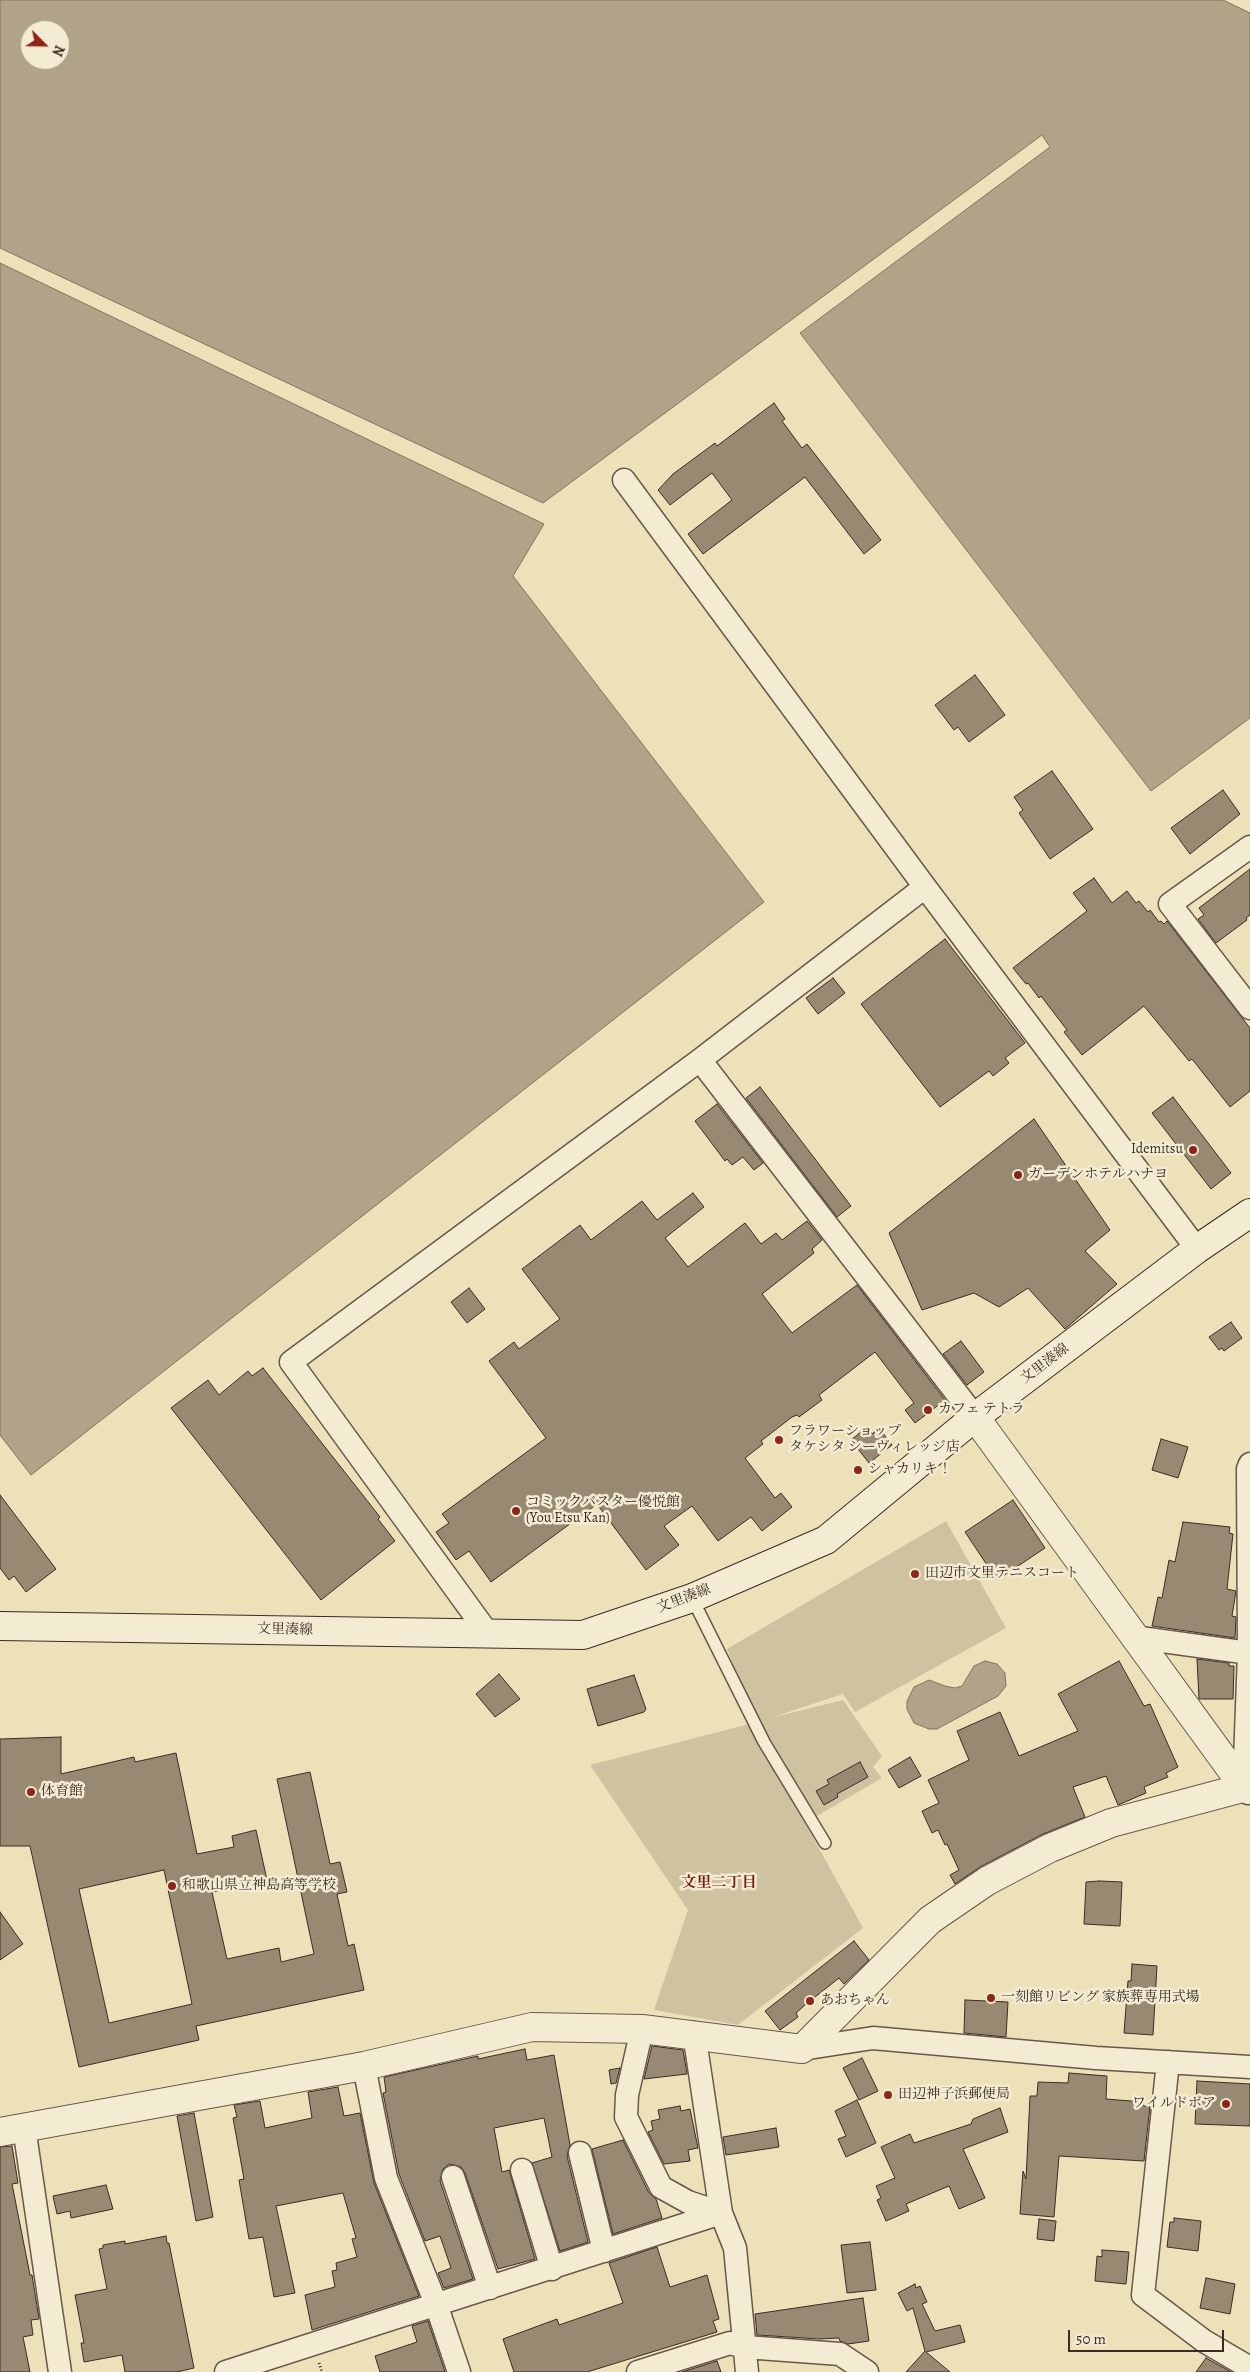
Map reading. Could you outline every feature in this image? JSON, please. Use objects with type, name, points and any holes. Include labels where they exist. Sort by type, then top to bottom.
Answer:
[{"type":"street","points":[[624,480],[925,887],[1197,1249]]},
{"type":"street","points":[[1250,846],[1170,904],[1250,1008]]},
{"type":"street","points":[[489,1634],[291,1362],[700,1060],[925,887]]},
{"type":"street","points":[[700,1060],[975,1417],[1133,1637],[1248,1790]]},
{"type":"street","name":"文里湊線","points":[[0,1626],[583,1635],[692,1598],[826,1540],[975,1417],[1197,1249],[1250,1213]]},
{"type":"street","points":[[1248,1790],[1250,1653],[1248,1469],[1250,1464]]},
{"type":"street","points":[[1133,1637],[1250,1653]]},
{"type":"street","points":[[802,2049],[930,1920],[987,1881],[1050,1848],[1111,1823],[1248,1790]]},
{"type":"street","points":[[60,2372],[12,2130],[364,2066],[532,2026],[642,2029],[802,2049],[873,2038],[1096,2058],[1250,2066]]},
{"type":"street","points":[[642,2029],[628,2095],[626,2117],[661,2187],[688,2202],[721,2213]]},
{"type":"street","points":[[694,2034],[721,2213],[735,2248],[748,2372]]},
{"type":"street","points":[[1168,2062],[1143,2294],[1204,2341],[1250,2368]]},
{"type":"street","points":[[364,2066],[386,2178],[436,2304],[459,2372]]},
{"type":"street","points":[[580,2153],[604,2251]]},
{"type":"street","points":[[522,2170],[552,2269]]},
{"type":"street","points":[[453,2177],[490,2288]]},
{"type":"street","points":[[226,2372],[436,2304],[552,2269],[721,2213]]},
{"type":"street","points":[[638,2372],[730,2343],[745,2347],[840,2354],[867,2372]]},
{"type":"lane","points":[[692,1598],[764,1742],[825,1843]]},
{"type":"shaded area","points":[[0,0],[1223,0],[1250,13],[1250,718],[1151,791],[800,333],[1050,147],[1042,135],[543,503],[0,248]]},
{"type":"shaded area","points":[[0,263],[544,524],[513,576],[764,902],[31,1475],[0,1435]]},
{"type":"shaded area","points":[[946,1521],[1006,1628],[855,1712],[843,1694],[770,1718],[843,1700],[882,1756],[873,1767],[882,1778],[805,1823],[863,1928],[738,2025],[654,2010],[688,1910],[590,1765],[757,1722],[727,1649]]},
{"type":"shaded area","points":[[985,1661],[997,1664],[1005,1673],[1006,1686],[998,1696],[937,1729],[929,1729],[914,1723],[907,1709],[907,1701],[914,1687],[929,1680],[955,1688],[962,1686],[974,1666]]},
{"type":"building","points":[[774,403],[785,419],[782,421],[802,448],[807,444],[881,540],[864,554],[805,477],[703,554],[688,534],[732,500],[712,473],[670,505],[658,490],[673,474],[715,443],[717,446]]},
{"type":"building","points":[[975,675],[1005,715],[969,742],[958,727],[954,730],[935,705]]},
{"type":"building","points":[[1052,771],[1093,829],[1050,859],[1019,813],[1023,810],[1014,797]]},
{"type":"building","points":[[1223,790],[1240,814],[1190,854],[1171,828]]},
{"type":"building","points":[[1250,869],[1250,915],[1246,918],[1247,920],[1216,943],[1198,919],[1204,915],[1199,908]]},
{"type":"building","points":[[1094,878],[1112,903],[1127,891],[1136,903],[1139,901],[1148,912],[1150,910],[1159,922],[1161,921],[1164,924],[1167,921],[1250,1028],[1250,1091],[1230,1107],[1192,1059],[1189,1061],[1144,1006],[1082,1055],[1064,1032],[1067,1030],[1041,996],[1039,998],[1028,983],[1026,984],[1013,968],[1087,911],[1073,893]]},
{"type":"building","points":[[945,939],[1025,1043],[1005,1058],[1009,1063],[993,1076],[989,1071],[940,1107],[861,1004]]},
{"type":"building","points":[[833,978],[845,993],[818,1014],[806,998]]},
{"type":"building","points":[[760,1087],[851,1206],[837,1217],[746,1098]]},
{"type":"building","points":[[1173,1097],[1231,1173],[1211,1189],[1152,1113]]},
{"type":"building","points":[[717,1104],[763,1163],[754,1170],[743,1157],[732,1165],[727,1159],[725,1161],[695,1121]]},
{"type":"building","name":"ガーデンホテルハナヨ","points":[[1034,1119],[1110,1230],[1085,1251],[1117,1284],[1065,1329],[1028,1288],[999,1307],[974,1293],[922,1310],[889,1233]]},
{"type":"building","points":[[693,1193],[704,1207],[665,1238],[688,1267],[745,1223],[761,1244],[776,1233],[782,1240],[807,1221],[822,1240],[812,1249],[814,1253],[762,1294],[792,1333],[857,1285],[945,1400],[915,1423],[905,1410],[914,1403],[875,1352],[819,1395],[822,1400],[799,1417],[797,1415],[792,1417],[761,1441],[763,1444],[745,1458],[775,1498],[781,1493],[792,1507],[762,1531],[751,1517],[718,1541],[692,1506],[664,1526],[679,1545],[646,1570],[597,1504],[491,1582],[469,1551],[456,1560],[436,1532],[449,1523],[442,1514],[546,1438],[489,1361],[514,1342],[519,1349],[560,1319],[522,1269],[580,1225],[591,1240],[642,1201],[657,1220]]},
{"type":"building","points":[[469,1288],[485,1309],[467,1323],[451,1302]]},
{"type":"building","points":[[1231,1322],[1242,1338],[1224,1351],[1222,1348],[1219,1350],[1209,1337]]},
{"type":"building","points":[[961,1341],[984,1372],[967,1385],[943,1354]]},
{"type":"building","points":[[263,1368],[380,1517],[378,1519],[395,1541],[321,1600],[171,1408],[208,1380],[219,1395],[248,1371],[252,1376]]},
{"type":"building","points":[[867,1427],[872,1434],[879,1428],[892,1445],[869,1463],[851,1440]]},
{"type":"building","points":[[1161,1439],[1188,1447],[1178,1478],[1152,1470]]},
{"type":"building","points":[[0,1495],[56,1569],[26,1592],[14,1576],[9,1580],[0,1568]]},
{"type":"building","points":[[1013,1500],[1045,1548],[997,1580],[965,1532]]},
{"type":"building","points":[[1183,1522],[1230,1527],[1229,1533],[1233,1534],[1227,1589],[1236,1591],[1232,1616],[1236,1617],[1235,1638],[1152,1626],[1158,1597],[1162,1598],[1169,1560],[1175,1562]]},
{"type":"building","points":[[1197,1659],[1229,1663],[1229,1666],[1234,1666],[1233,1699],[1199,1699]]},
{"type":"building","points":[[1119,1661],[1144,1706],[1150,1704],[1178,1767],[1166,1773],[1168,1777],[1144,1787],[1146,1793],[1118,1805],[1106,1776],[1073,1787],[1085,1817],[1043,1834],[980,1867],[955,1884],[950,1875],[959,1870],[947,1844],[945,1845],[938,1830],[932,1833],[922,1811],[939,1803],[928,1780],[969,1760],[957,1731],[1000,1712],[1019,1756],[1078,1731],[1058,1694]]},
{"type":"building","points":[[499,1674],[520,1699],[495,1717],[476,1694]]},
{"type":"building","points":[[634,1675],[646,1709],[644,1712],[598,1726],[587,1689]]},
{"type":"building","points":[[61,1737],[61,1774],[134,1757],[135,1762],[176,1753],[197,1854],[234,1847],[232,1836],[256,1830],[267,1880],[212,1892],[227,1959],[279,1948],[281,1962],[314,1954],[277,1779],[310,1772],[330,1864],[340,1862],[347,1892],[337,1894],[348,1946],[354,1944],[364,1990],[196,2026],[199,2040],[79,2067],[30,1846],[0,1846],[0,1739]],"holes":[[[164,1870],[192,2004],[109,2023],[79,1889]]]},
{"type":"building","points":[[910,1757],[921,1776],[899,1788],[888,1770]]},
{"type":"building","points":[[860,1762],[868,1777],[837,1794],[838,1797],[824,1805],[816,1791],[829,1784],[827,1780]]},
{"type":"building","points":[[1086,1882],[1122,1882],[1120,1926],[1084,1924]]},
{"type":"building","points":[[0,1912],[23,1944],[0,1960]]},
{"type":"building","points":[[854,1941],[869,1960],[844,1984],[839,1978],[805,2005],[796,2013],[798,2017],[780,2030],[765,2011]]},
{"type":"building","points":[[1132,1964],[1157,1966],[1153,2035],[1124,2033],[1128,1981],[1131,1981]]},
{"type":"building","points":[[965,2000],[1008,2002],[1006,2037],[964,2033]]},
{"type":"building","points":[[652,2046],[683,2050],[687,2074],[644,2079]]},
{"type":"building","points":[[525,2049],[527,2060],[554,2055],[570,2145],[567,2156],[588,2242],[560,2251],[532,2163],[552,2157],[544,2118],[494,2128],[502,2172],[509,2170],[535,2259],[498,2269],[465,2173],[461,2167],[449,2164],[443,2169],[440,2181],[473,2279],[444,2288],[438,2273],[451,2268],[440,2236],[425,2241],[399,2174],[383,2093],[386,2092],[384,2077],[478,2056],[478,2059]]},
{"type":"building","points":[[862,2058],[878,2091],[859,2100],[843,2068]]},
{"type":"building","points":[[620,2068],[616,2083],[611,2084],[609,2070]]},
{"type":"building","points":[[1069,2073],[1107,2076],[1106,2099],[1143,2102],[1143,2106],[1150,2106],[1144,2161],[1059,2156],[1054,2217],[1020,2214],[1023,2171],[1026,2179],[1030,2096],[1037,2096],[1038,2082],[1068,2083]]},
{"type":"building","points":[[1197,2081],[1250,2084],[1250,2126],[1195,2124]]},
{"type":"building","points":[[338,2087],[344,2116],[360,2113],[374,2183],[419,2296],[312,2330],[305,2295],[335,2287],[332,2271],[337,2270],[336,2263],[357,2257],[352,2239],[356,2238],[343,2193],[276,2206],[295,2293],[274,2297],[263,2237],[249,2239],[239,2180],[244,2179],[233,2118],[237,2117],[234,2105],[260,2101],[265,2128],[312,2118],[308,2092]]},
{"type":"building","points":[[857,2100],[876,2143],[846,2157],[838,2139],[846,2136],[835,2111]]},
{"type":"building","points":[[680,2106],[681,2111],[690,2109],[698,2148],[688,2150],[690,2161],[664,2164],[648,2132],[653,2130],[651,2121],[660,2119],[658,2110]]},
{"type":"building","points":[[1000,2108],[1008,2132],[963,2149],[985,2198],[959,2209],[949,2186],[906,2204],[909,2211],[886,2221],[877,2200],[881,2198],[876,2186],[895,2178],[881,2147],[910,2134],[914,2143],[971,2124],[973,2119]]},
{"type":"building","points":[[194,2113],[213,2217],[196,2221],[177,2116]]},
{"type":"building","points":[[776,2128],[779,2147],[726,2155],[723,2137]]},
{"type":"building","points":[[623,2140],[649,2193],[656,2199],[662,2218],[613,2234],[592,2149]]},
{"type":"building","points":[[12,2146],[18,2183],[12,2184],[30,2275],[32,2275],[39,2319],[31,2320],[33,2335],[23,2337],[30,2372],[0,2372],[0,2147]]},
{"type":"building","points":[[106,2185],[113,2209],[71,2218],[70,2211],[57,2214],[53,2196]]},
{"type":"building","points":[[1174,2218],[1201,2221],[1198,2251],[1167,2247],[1170,2222],[1174,2222]]},
{"type":"building","points":[[1039,2219],[1056,2221],[1054,2241],[1037,2239]]},
{"type":"building","points":[[166,2236],[194,2368],[177,2372],[125,2372],[122,2355],[84,2362],[81,2343],[84,2343],[75,2295],[107,2289],[99,2249],[103,2248],[103,2245],[125,2241],[125,2244]]},
{"type":"building","points":[[870,2242],[876,2290],[847,2293],[841,2245]]},
{"type":"building","points":[[657,2247],[670,2287],[707,2275],[719,2319],[713,2321],[717,2332],[587,2372],[514,2372],[503,2339],[557,2319],[559,2325],[623,2303],[609,2263]]},
{"type":"building","points":[[1102,2250],[1129,2252],[1126,2284],[1095,2281],[1097,2256],[1102,2257]]},
{"type":"building","points":[[1206,2278],[1235,2284],[1230,2314],[1200,2308]]},
{"type":"building","points":[[915,2284],[916,2288],[920,2286],[927,2302],[922,2304],[935,2331],[960,2325],[965,2342],[926,2352],[950,2372],[906,2372],[925,2351],[913,2308],[907,2311],[898,2293]]},
{"type":"building","points":[[863,2298],[869,2341],[848,2344],[840,2341],[839,2338],[820,2339],[757,2335],[755,2314]]},
{"type":"building","points":[[428,2321],[445,2372],[380,2372],[375,2356],[417,2342],[412,2326]]},
{"type":"building","points":[[1206,2358],[1231,2372],[1196,2372]]},
{"type":"building","points":[[717,2361],[721,2372],[682,2372]]},
{"type":"place","name":"Idemitsu","points":[[1193,1150]]},
{"type":"place","name":"ガーデンホテルハナヨ","points":[[1018,1175]]},
{"type":"place","name":"カフェ テトラ","points":[[928,1410]]},
{"type":"place","name":"フラワーショップ タケシタ シーヴィレッジ店","points":[[779,1440]]},
{"type":"place","name":"シャカリキ！","points":[[858,1470]]},
{"type":"place","name":"コミックバスター優悦館 (You Etsu Kan)","points":[[516,1511]]},
{"type":"place","name":"田辺市文里テニスコート","points":[[915,1574]]},
{"type":"place","name":"体育館","points":[[31,1792]]},
{"type":"place","name":"和歌山県立神島高等学校","points":[[172,1886]]},
{"type":"place","name":"一刻館リビング 家族葬専用式場","points":[[991,1998]]},
{"type":"place","name":"あおちゃん","points":[[810,2001]]},
{"type":"place","name":"田辺神子浜郵便局","points":[[888,2095]]},
{"type":"place","name":"ワイルドボア","points":[[1226,2104]]},
{"type":"district","name":"文里二丁目","points":[[719,1883]]}]
